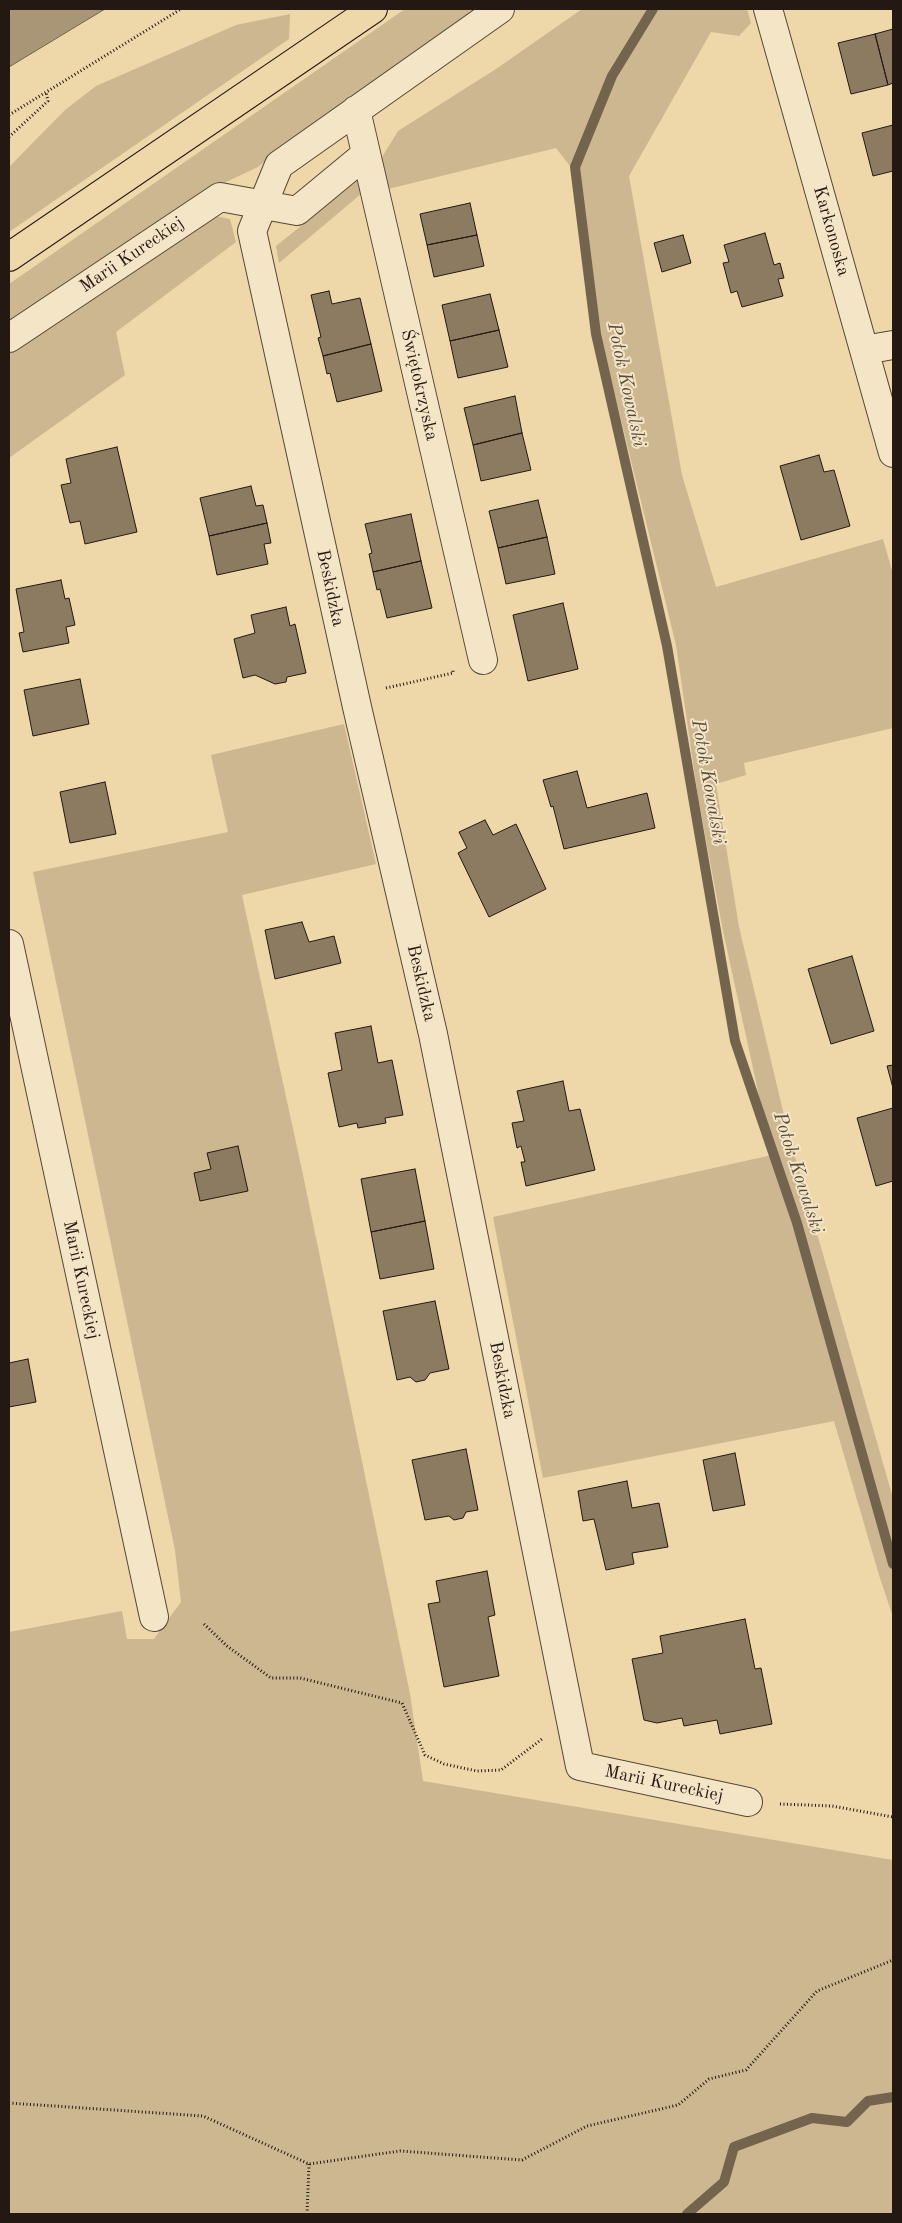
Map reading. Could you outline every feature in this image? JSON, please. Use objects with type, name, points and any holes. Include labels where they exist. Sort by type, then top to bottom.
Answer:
[{"type":"main road","points":[[9,257],[374,9]]},
{"type":"street","points":[[262,204],[279,165],[500,9]]},
{"type":"street","name":"Karkonoska","points":[[768,9],[893,453]]},
{"type":"street","name":"Świętokrzyska","points":[[356,110],[483,660]]},
{"type":"street","name":"Marii Kureckiej","points":[[9,338],[220,196],[297,211],[366,154]]},
{"type":"street","name":"Beskidzka","points":[[262,204],[252,231],[357,707],[433,1034],[580,1766]]},
{"type":"street","points":[[864,350],[893,345]]},
{"type":"street","name":"Marii Kureckiej","points":[[9,944],[154,1617]]},
{"type":"street","name":"Marii Kureckiej","points":[[580,1766],[748,1802]]},
{"type":"path","points":[[9,115],[181,9]]},
{"type":"path","points":[[9,137],[48,101],[46,92]]},
{"type":"path","points":[[384,695],[383,688],[453,673],[454,665]]},
{"type":"path","points":[[204,1624],[227,1646],[271,1678],[300,1678],[402,1702],[425,1755],[444,1764],[477,1771],[501,1770],[570,1719]]},
{"type":"path","points":[[748,1802],[832,1806],[893,1817]]},
{"type":"path","points":[[9,2103],[203,2116],[309,2164],[400,2151],[522,2160],[586,2126],[678,2105],[709,2079],[746,2070],[817,1991],[893,1960]]},
{"type":"path","points":[[306,2214],[309,2164]]},
{"type":"shaded area","points":[[9,9],[105,9],[9,67]]},
{"type":"shaded area","points":[[405,9],[481,9],[294,137],[258,167],[207,191],[143,231],[9,328],[9,284]]},
{"type":"shaded area","points":[[582,9],[747,9],[751,23],[739,36],[711,32],[629,176],[682,475],[716,587],[883,539],[893,574],[893,728],[744,763],[746,775],[716,784],[739,927],[789,1136],[893,1498],[893,1617],[834,1421],[543,1478],[493,1217],[772,1155],[723,931],[698,797],[676,645],[595,313],[577,175],[556,148],[388,189],[379,162],[398,131],[496,69]]},
{"type":"shaded area","points":[[290,14],[289,39],[9,232],[9,167],[65,110],[96,86],[236,25]]},
{"type":"shaded area","points":[[362,177],[367,193],[361,194],[279,263],[276,246]]},
{"type":"shaded area","points":[[205,214],[230,219],[236,242],[116,332],[125,375],[9,458],[9,350]]},
{"type":"shaded area","points":[[344,724],[376,864],[242,895],[302,1170],[410,1694],[423,1781],[893,1860],[893,2214],[9,2214],[9,1632],[122,1611],[127,1639],[154,1639],[181,1602],[175,1550],[33,872],[228,832],[211,755]]},
{"type":"building","points":[[893,29],[893,83],[888,85],[875,34]]},
{"type":"building","points":[[875,34],[888,85],[851,94],[838,43]]},
{"type":"building","points":[[893,125],[893,171],[873,176],[862,133]]},
{"type":"building","points":[[470,203],[477,235],[427,245],[420,214]]},
{"type":"building","points":[[765,233],[774,265],[780,263],[784,278],[778,279],[783,296],[742,307],[737,291],[731,293],[723,263],[729,262],[724,245]]},
{"type":"building","points":[[477,235],[484,266],[434,277],[427,245]]},
{"type":"building","points":[[683,235],[691,263],[662,272],[654,243]]},
{"type":"building","points":[[329,291],[332,304],[360,298],[371,344],[323,356],[318,338],[321,337],[311,295]]},
{"type":"building","points":[[490,294],[499,330],[450,341],[442,305]]},
{"type":"building","points":[[499,330],[508,367],[458,378],[450,341]]},
{"type":"building","points":[[371,344],[382,391],[337,402],[330,373],[327,374],[323,356]]},
{"type":"building","points":[[515,396],[522,433],[473,445],[464,408]]},
{"type":"building","points":[[522,433],[531,470],[481,481],[473,445]]},
{"type":"building","points":[[117,447],[137,532],[85,544],[80,521],[70,523],[61,485],[71,483],[66,459]]},
{"type":"building","points":[[819,455],[824,472],[834,470],[850,526],[801,540],[780,466]]},
{"type":"building","points":[[251,486],[256,506],[263,505],[267,523],[209,536],[200,498]]},
{"type":"building","points":[[538,500],[547,537],[498,548],[489,511]]},
{"type":"building","points":[[411,514],[421,561],[373,572],[369,554],[372,553],[365,524]]},
{"type":"building","points":[[267,523],[271,543],[264,544],[268,564],[217,575],[209,536]]},
{"type":"building","points":[[547,537],[555,574],[506,584],[498,548]]},
{"type":"building","points":[[421,561],[432,608],[387,618],[380,589],[377,590],[373,572]]},
{"type":"building","points":[[61,580],[65,599],[69,598],[75,625],[66,627],[69,643],[23,652],[19,633],[24,632],[16,589]]},
{"type":"building","points":[[563,603],[578,669],[528,681],[513,615]]},
{"type":"building","points":[[286,607],[290,626],[295,624],[306,673],[287,677],[286,682],[275,684],[255,675],[243,678],[234,639],[255,633],[251,615]]},
{"type":"building","points":[[80,679],[89,724],[33,736],[24,690]]},
{"type":"building","points":[[577,771],[587,808],[647,793],[655,828],[564,849],[553,806],[551,807],[543,780]]},
{"type":"building","points":[[105,782],[116,834],[70,843],[60,792]]},
{"type":"building","points":[[485,820],[493,835],[516,824],[546,889],[489,917],[458,853],[467,848],[459,832]]},
{"type":"building","points":[[302,922],[309,942],[334,936],[341,963],[275,979],[265,930]]},
{"type":"building","points":[[852,956],[874,1031],[831,1044],[808,969]]},
{"type":"building","points":[[371,1026],[378,1063],[392,1060],[403,1115],[385,1118],[386,1123],[358,1128],[357,1123],[339,1127],[328,1073],[342,1070],[335,1033]]},
{"type":"building","points":[[893,1065],[893,1088],[887,1066]]},
{"type":"building","points":[[563,1081],[569,1111],[580,1109],[595,1170],[526,1186],[521,1162],[525,1162],[521,1146],[517,1148],[512,1123],[524,1121],[517,1091]]},
{"type":"building","points":[[893,1108],[893,1181],[876,1186],[857,1118]]},
{"type":"building","points":[[238,1146],[248,1191],[200,1201],[194,1173],[211,1169],[207,1153]]},
{"type":"building","points":[[415,1169],[425,1221],[371,1232],[361,1179]]},
{"type":"building","points":[[425,1221],[434,1269],[380,1279],[371,1232]]},
{"type":"building","points":[[435,1301],[449,1369],[430,1373],[425,1380],[416,1382],[410,1377],[397,1380],[383,1311]]},
{"type":"building","points":[[28,1359],[36,1402],[9,1407],[9,1363]]},
{"type":"building","points":[[466,1449],[478,1510],[466,1512],[463,1518],[454,1520],[449,1516],[425,1520],[412,1460]]},
{"type":"building","points":[[735,1453],[745,1505],[713,1511],[703,1460]]},
{"type":"building","points":[[627,1481],[632,1508],[659,1503],[668,1547],[632,1553],[634,1564],[606,1570],[594,1519],[583,1521],[578,1491]]},
{"type":"building","points":[[487,1571],[495,1615],[488,1617],[499,1676],[444,1687],[428,1604],[440,1602],[436,1581]]},
{"type":"building","points":[[745,1619],[755,1669],[761,1668],[772,1724],[720,1734],[717,1720],[684,1726],[682,1718],[657,1723],[644,1720],[632,1659],[663,1653],[660,1636]]},
{"type":"waterway","name":"Potok Kowalski","points":[[653,9],[612,76],[575,167],[596,334],[667,646],[735,1041],[797,1223],[893,1564]]},
{"type":"waterway","name":"Potok Kowalski","points":[[687,2214],[724,2182],[734,2147],[812,2118],[847,2122],[868,2101],[893,2097]]}]
